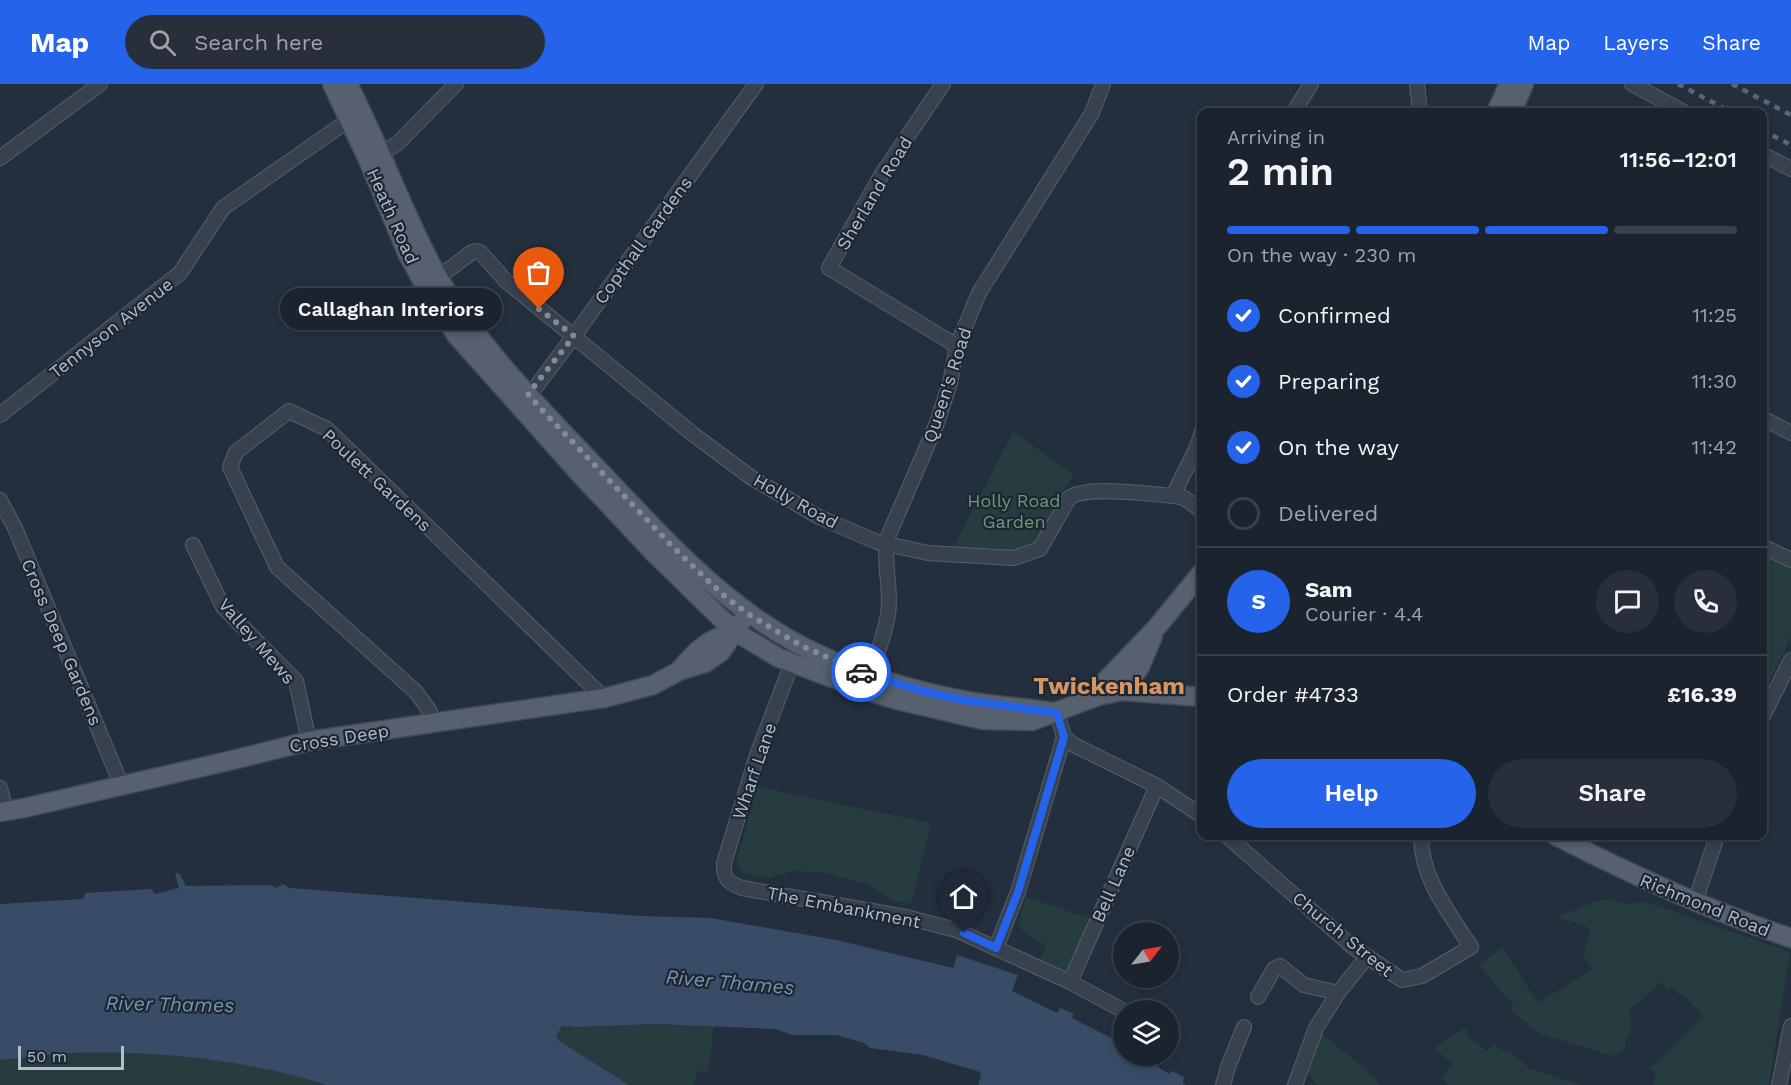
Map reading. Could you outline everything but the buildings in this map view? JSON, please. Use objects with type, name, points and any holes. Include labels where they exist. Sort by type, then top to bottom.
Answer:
[{"type":"main road","name":"Heath Road","points":[[332,84],[381,154],[406,212],[432,283]]},
{"type":"main road","name":"Heath Road","points":[[348,84],[355,116],[407,253],[432,283],[458,308],[497,359],[522,399],[654,553],[734,632],[757,646],[792,663],[869,683]]},
{"type":"main road","points":[[1498,108],[1509,84]]},
{"type":"main road","points":[[1514,108],[1524,84]]},
{"type":"main road","name":"Heath Road","points":[[522,399],[672,546],[748,614],[869,683]]},
{"type":"main road","points":[[1086,701],[1157,627],[1197,578]]},
{"type":"main road","name":"Cross Deep","points":[[3,812],[309,741],[604,698],[652,685],[678,671],[698,649],[718,637],[734,632],[748,614]]},
{"type":"main road","points":[[1122,691],[1133,679],[1143,662],[1157,627]]},
{"type":"main road","points":[[869,683],[906,702],[983,720],[1022,722],[1122,691],[1197,697]]},
{"type":"main road","name":"Richmond Road","points":[[1564,840],[1695,902],[1791,938]]},
{"type":"street","points":[[0,158],[100,84]]},
{"type":"street","points":[[381,154],[398,143],[456,84]]},
{"type":"street","name":"Copthall Gardens","points":[[522,399],[574,336],[756,84]]},
{"type":"street","name":"Sherland Road","points":[[943,84],[882,174],[829,268],[957,346]]},
{"type":"street","name":"Queen's Road","points":[[869,683],[888,616],[890,590],[886,544],[937,423],[950,383],[957,346],[980,293],[1092,113],[1103,84]]},
{"type":"street","points":[[1296,108],[1311,84]]},
{"type":"street","points":[[1417,84],[1420,108]]},
{"type":"street","points":[[1632,84],[1677,108]]},
{"type":"street","name":"Tennyson Avenue","points":[[0,415],[180,273],[223,208],[355,116]]},
{"type":"street","points":[[1767,157],[1791,169]]},
{"type":"street","name":"Holly Road","points":[[432,283],[477,250],[506,281],[694,435],[752,478],[819,517],[886,544],[928,553],[1014,558],[1040,549],[1065,502],[1074,494],[1090,491],[1174,496],[1184,498],[1197,507]]},
{"type":"street","name":"Poulett Gardens","points":[[434,724],[429,710],[416,692],[277,567],[230,467],[236,452],[290,411],[327,429],[604,698]]},
{"type":"street","points":[[1767,421],[1791,433]]},
{"type":"street","points":[[1174,496],[1197,448]]},
{"type":"street","name":"Cross Deep Gardens","points":[[0,501],[15,528],[122,784]]},
{"type":"street","name":"Valley Mews","points":[[193,545],[223,607],[296,681],[309,741]]},
{"type":"street","points":[[1767,548],[1791,560]]},
{"type":"street","points":[[1767,708],[1791,660]]},
{"type":"street","name":"Wharf Lane","points":[[726,880],[724,863],[758,755],[792,663]]},
{"type":"street","points":[[996,948],[1018,892],[1064,737],[1057,713]]},
{"type":"street","points":[[1064,737],[1074,745],[1157,786],[1197,813]]},
{"type":"street","name":"Bell Lane","points":[[1070,982],[1157,786]]},
{"type":"street","points":[[0,788],[3,812]]},
{"type":"street","name":"Church Street","points":[[1232,840],[1353,947],[1402,981],[1422,976],[1471,947],[1429,879],[1423,861],[1421,840]]},
{"type":"street","points":[[1695,902],[1716,840]]},
{"type":"street","name":"The Embankment","points":[[726,880],[742,888],[906,917],[956,930],[1070,982],[1113,1005]]},
{"type":"street","points":[[1295,1085],[1316,1028],[1338,993],[1367,957]]},
{"type":"street","points":[[1258,997],[1274,969],[1280,966],[1304,985],[1338,993]]},
{"type":"street","points":[[1779,1085],[1791,1026]]},
{"type":"street","points":[[1223,1085],[1244,1027]]},
{"type":"green space","name":"Holly Road Garden","points":[[1013,432],[1074,474],[1057,500],[1044,536],[1028,549],[999,554],[950,554]]},
{"type":"green space","points":[[1767,555],[1791,567],[1791,637],[1767,686]]},
{"type":"green space","points":[[757,787],[931,823],[911,904],[892,901],[868,884],[821,872],[791,871],[771,878],[743,873],[737,861]]},
{"type":"green space","points":[[1026,897],[1094,920],[1068,973],[1040,960],[1046,945],[1023,932],[1020,922]]},
{"type":"green space","points":[[1601,900],[1626,904],[1646,902],[1790,952],[1769,1085],[1653,1085],[1656,1072],[1650,1069],[1703,1016],[1682,993],[1679,995],[1672,987],[1668,991],[1661,982],[1628,1012],[1631,1028],[1630,1035],[1625,1042],[1627,1049],[1613,1056],[1540,1034],[1514,1013],[1511,1009],[1514,1006],[1479,965],[1502,947],[1538,1003],[1592,969],[1583,955],[1590,933],[1585,925],[1556,917]]},
{"type":"green space","points":[[657,1024],[714,1026],[708,1072],[698,1071],[693,1085],[629,1085],[558,1041],[556,1036],[562,1026]]},
{"type":"green space","points":[[1465,1028],[1468,1031],[1466,1035],[1487,1051],[1493,1044],[1509,1054],[1511,1052],[1530,1069],[1583,1085],[1449,1085],[1441,1078],[1452,1064],[1435,1048]]},
{"type":"green space","points":[[1322,1034],[1381,1085],[1318,1085],[1312,1079],[1308,1067],[1311,1054]]},
{"type":"green space","points":[[213,1049],[359,1085],[0,1085],[0,1055]]},
{"type":"water","name":"River Thames","points":[[175,873],[179,873],[186,886],[270,885],[277,888],[283,884],[290,888],[640,916],[710,918],[836,940],[953,968],[957,955],[1018,975],[1012,991],[1057,1013],[1060,1008],[1074,1014],[1072,1018],[1113,1039],[1113,1066],[1157,1066],[1169,1074],[1172,1071],[1184,1077],[1183,1083],[1186,1085],[978,1085],[980,1072],[923,1055],[870,1048],[864,1043],[837,1035],[792,1035],[776,1029],[657,1024],[562,1026],[556,1036],[559,1041],[629,1085],[327,1085],[232,1063],[134,1053],[69,1053],[0,1060],[0,904],[83,899],[86,893],[151,889],[155,894],[179,888]]},
{"type":"railway","points":[[1678,84],[1723,108]]},
{"type":"railway","points":[[1732,84],[1791,115]]},
{"type":"railway","points":[[1767,133],[1791,145]]},
{"type":"way so far","points":[[539,309],[574,336],[528,394],[543,411],[672,546],[722,594],[748,614],[802,646],[861,672]]},
{"type":"place","name":"Callaghan Interiors","points":[[539,309]]},
{"type":"district","name":"Twickenham","points":[[1109,686]]},
{"type":"route","points":[[861,672],[922,691],[964,700],[1057,713],[1064,737],[1018,892],[996,948],[964,933]]}]
